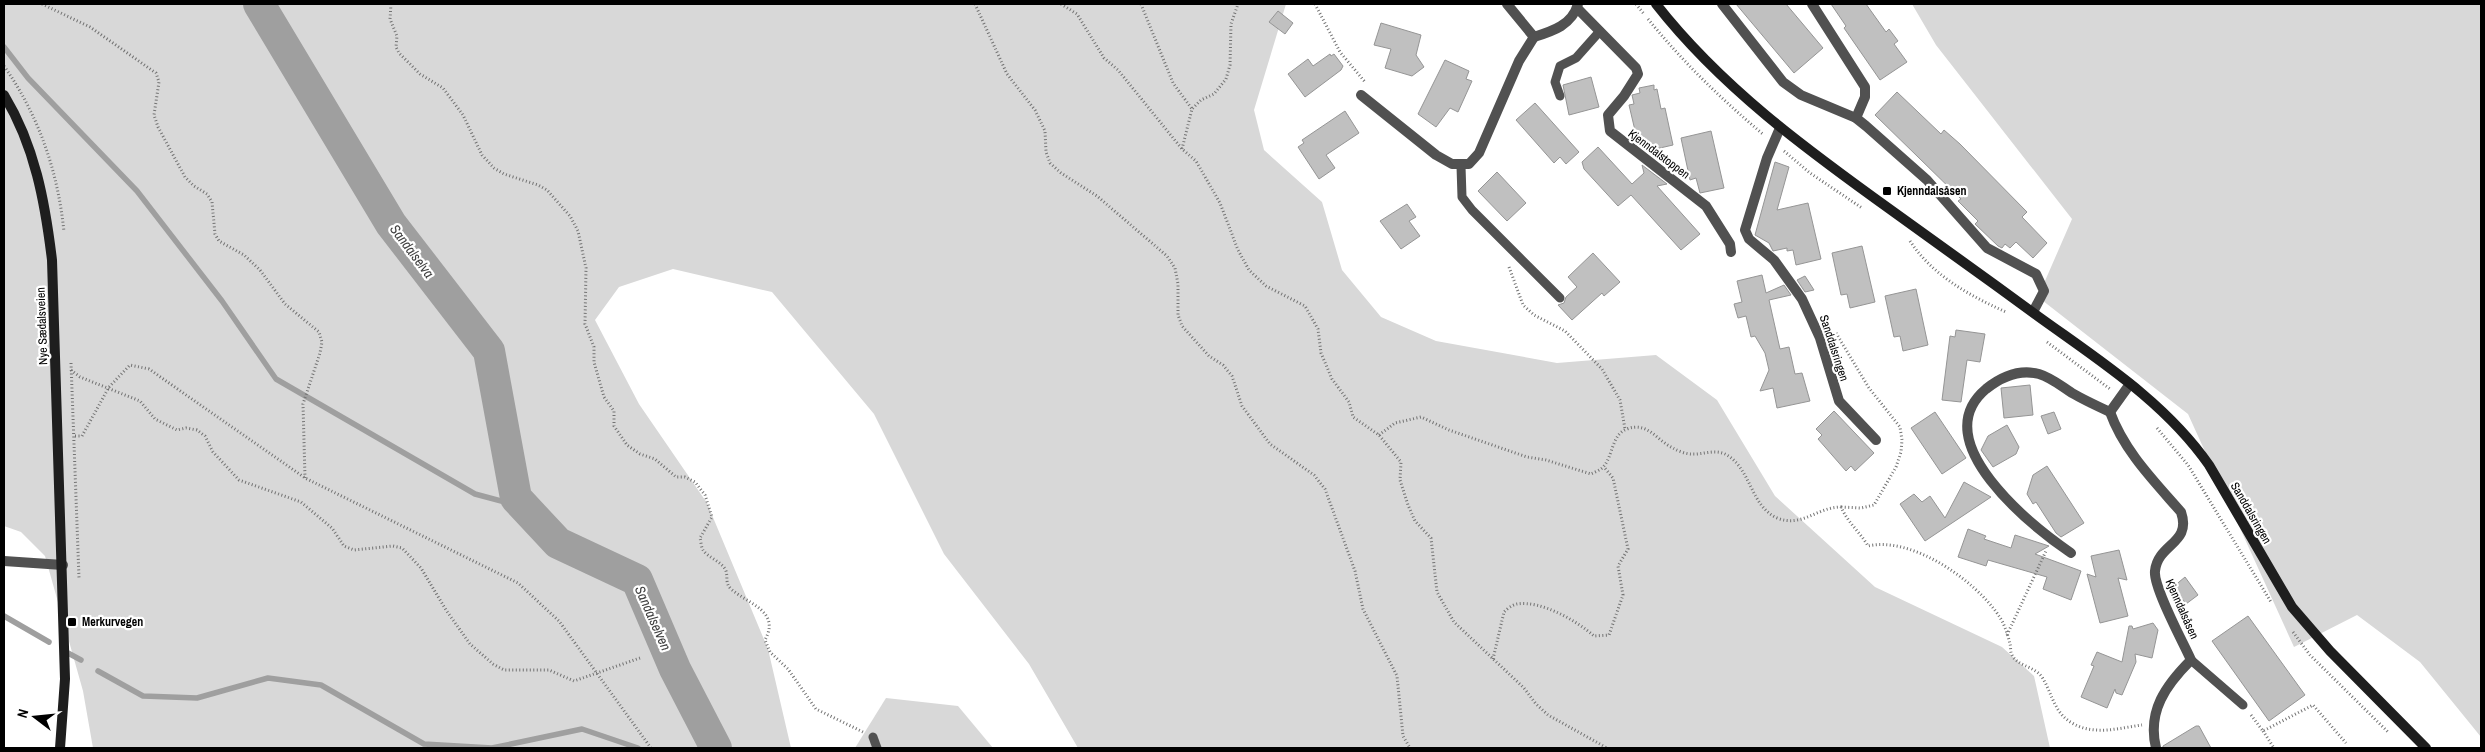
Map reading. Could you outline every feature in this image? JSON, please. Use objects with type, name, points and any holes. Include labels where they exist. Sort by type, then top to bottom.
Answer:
[{"type":"main road","name":"Sanddalsringen","points":[[1656,4],[1732,86],[1809,152],[2033,312],[2130,384],[2170,418],[2196,447],[2227,495],[2292,606],[2308,628],[2426,748]]},
{"type":"main road","name":"Nye Sædalsveien","points":[[4,95],[20,124],[33,157],[48,223],[52,260],[63,565],[65,679],[60,748]]},
{"type":"street","points":[[1361,95],[1436,155],[1452,164],[1461,166],[1469,164],[1479,153],[1520,61],[1534,36],[1507,4]]},
{"type":"street","points":[[1722,4],[1782,82],[1815,102],[1856,118],[1927,180],[1987,248],[2036,274],[2044,290],[2033,312]]},
{"type":"street","points":[[1812,4],[1865,87],[1865,98],[1856,118]]},
{"type":"street","name":"Kjenndalstoppen","points":[[1534,36],[1562,27],[1569,20],[1577,6],[1636,68],[1638,74],[1608,115],[1610,131],[1706,206],[1730,244],[1731,252]]},
{"type":"street","name":"Sanddalsringen","points":[[1780,128],[1767,158],[1745,230],[1749,239],[1774,260],[1802,299],[1820,338],[1839,401],[1876,440]]},
{"type":"street","points":[[2071,553],[2010,502],[1996,487],[1973,453],[1968,427],[1976,402],[1995,382],[2006,376],[2027,372],[2051,378],[2074,394],[2110,412],[2130,384]]},
{"type":"street","name":"Kjenndalsåsen","points":[[2110,412],[2118,433],[2183,517],[2183,532],[2162,553],[2158,560],[2155,577],[2161,595],[2191,660],[2163,692],[2156,707],[2153,724],[2156,748]]},
{"type":"street","points":[[4,561],[63,565]]},
{"type":"lane","points":[[1560,96],[1555,82],[1560,66],[1576,58],[1600,31]]},
{"type":"lane","points":[[1461,166],[1462,197],[1560,298]]},
{"type":"lane","points":[[2191,660],[2243,705]]},
{"type":"lane","points":[[873,737],[876,748]]},
{"type":"path","points":[[42,4],[90,27],[156,73],[159,82],[154,114],[158,127],[185,176],[194,186],[207,194],[212,202],[215,234],[219,241],[244,255],[260,270],[285,304],[319,332],[322,342],[320,353],[302,404],[305,478]]},
{"type":"path","points":[[391,4],[390,18],[396,36],[396,48],[399,53],[420,74],[443,88],[464,115],[482,155],[494,168],[504,174],[548,190],[570,216],[578,231],[586,268],[585,324],[594,347],[594,362],[604,397],[614,411],[614,426],[627,445],[640,454],[655,459],[676,477],[685,477],[695,482],[705,495],[712,513],[712,517],[700,538],[703,550],[724,568],[729,588],[748,602],[758,606],[768,617],[770,628],[765,640],[770,652],[788,669],[816,709],[873,737]]},
{"type":"path","points":[[975,4],[1007,74],[1035,110],[1045,131],[1046,152],[1050,163],[1061,173],[1097,196],[1167,256],[1175,268],[1178,284],[1178,316],[1182,326],[1209,356],[1222,365],[1232,376],[1242,406],[1270,444],[1314,475],[1325,489],[1355,571],[1364,608],[1397,676],[1403,736],[1410,748]]},
{"type":"path","points":[[1061,4],[1076,14],[1104,58],[1118,70],[1182,149],[1196,161],[1220,203],[1238,250],[1249,270],[1266,286],[1305,306],[1318,329],[1321,353],[1332,380],[1349,402],[1352,417],[1379,435],[1401,462],[1400,480],[1408,505],[1415,521],[1431,538],[1437,592],[1454,622],[1524,688],[1536,704],[1548,715],[1607,748]]},
{"type":"path","points":[[1141,4],[1173,83],[1192,109]]},
{"type":"path","points":[[1182,149],[1192,109],[1201,100],[1214,94],[1226,79],[1230,65],[1231,24],[1238,4]]},
{"type":"path","points":[[1315,4],[1340,52],[1375,94],[1370,103]]},
{"type":"path","points":[[1507,245],[1507,259],[1512,279],[1523,305],[1534,314],[1565,331],[1602,369],[1620,400],[1625,429]]},
{"type":"path","points":[[1379,435],[1395,423],[1421,417],[1449,430],[1527,457],[1546,460],[1591,474],[1604,467],[1615,440],[1625,429],[1637,427],[1653,431],[1671,448],[1690,455],[1707,452],[1725,454],[1740,468],[1763,509],[1775,517],[1788,522],[1805,520],[1819,511],[1831,507],[1862,508],[1874,505],[1896,467],[1902,440],[1900,427],[1869,388],[1836,333]]},
{"type":"path","points":[[75,436],[82,436],[110,387],[130,365],[149,369],[305,478],[518,583],[560,621],[651,748]]},
{"type":"path","points":[[71,370],[80,377],[110,387],[140,401],[155,419],[177,430],[186,428],[198,430],[205,436],[213,452],[239,480],[301,502],[332,528],[344,546],[354,550],[393,546],[402,548],[421,568],[446,610],[470,644],[493,664],[504,670],[549,670],[574,681],[640,658]]},
{"type":"path","points":[[1493,658],[1504,612],[1516,604],[1541,606],[1580,623],[1594,636],[1609,634],[1623,595],[1618,566],[1628,550],[1613,478],[1604,467]]},
{"type":"path","points":[[1841,507],[1852,526],[1862,535],[1868,546],[1894,545],[1937,562],[1970,582],[2000,616],[2012,654],[2017,661],[2039,673],[2059,713],[2073,724],[2091,730],[2102,731],[2153,724]]},
{"type":"path","points":[[2007,635],[2052,539]]},
{"type":"path","points":[[2243,705],[2274,748]]},
{"type":"path","points":[[2263,731],[2313,706],[2346,743]]},
{"type":"shaded area","points":[[4,4],[1286,4],[1254,110],[1264,150],[1322,202],[1342,270],[1381,317],[1436,341],[1557,363],[1656,355],[1717,400],[1775,496],[1875,587],[2002,647],[2034,676],[2050,748],[1078,748],[1029,664],[944,554],[874,414],[772,292],[673,269],[619,287],[595,320],[639,404],[707,503],[768,649],[791,748],[93,748],[83,691],[45,556],[21,532],[4,526]]},
{"type":"shaded area","points":[[1912,4],[2481,4],[2481,737],[2420,662],[2357,615],[2294,647],[2188,414],[2038,297],[2072,219],[1936,45]]},
{"type":"shaded area","points":[[886,698],[958,706],[993,748],[855,748]]},
{"type":"building","points":[[1736,4],[1786,4],[1823,48],[1794,73]]},
{"type":"building","points":[[1831,4],[1866,4],[1886,32],[1889,29],[1898,41],[1894,44],[1907,62],[1880,80],[1844,28],[1846,26]]},
{"type":"building","points":[[1278,11],[1293,23],[1285,34],[1269,22]]},
{"type":"building","points":[[1381,23],[1421,35],[1416,55],[1424,67],[1412,76],[1385,68],[1391,49],[1374,45]]},
{"type":"building","points":[[1330,54],[1331,56],[1334,54],[1343,66],[1341,70],[1305,97],[1288,74],[1308,59],[1313,66]]},
{"type":"building","points":[[1445,60],[1469,71],[1466,79],[1472,81],[1458,112],[1450,108],[1436,127],[1418,114]]},
{"type":"building","points":[[1591,77],[1599,107],[1569,115],[1563,85]]},
{"type":"building","points":[[1654,85],[1654,90],[1657,89],[1661,109],[1665,108],[1673,145],[1647,151],[1641,135],[1637,139],[1629,105],[1634,104],[1632,95],[1640,93],[1639,88]]},
{"type":"building","points":[[1897,92],[1941,134],[1944,130],[1960,144],[2027,212],[2022,217],[2047,243],[2033,258],[2016,242],[2010,248],[2005,244],[2002,248],[1998,246],[1975,224],[1978,221],[1958,201],[1961,199],[1875,115]]},
{"type":"building","points":[[1535,103],[1579,152],[1566,164],[1560,157],[1554,163],[1516,120]]},
{"type":"building","points":[[1345,111],[1359,133],[1326,155],[1335,168],[1319,179],[1298,147],[1304,143],[1302,140]]},
{"type":"building","points":[[1711,131],[1724,188],[1700,193],[1696,178],[1690,180],[1681,138]]},
{"type":"building","points":[[1598,147],[1632,184],[1644,173],[1642,165],[1667,184],[1657,186],[1700,234],[1681,250],[1631,195],[1618,206],[1584,169],[1582,162]]},
{"type":"building","points":[[1775,162],[1789,167],[1777,210],[1808,203],[1821,259],[1796,265],[1793,250],[1787,251],[1787,248],[1773,251],[1769,243],[1755,235]]},
{"type":"building","points":[[1497,172],[1526,203],[1507,221],[1478,191]]},
{"type":"building","points":[[1407,204],[1416,217],[1409,221],[1420,236],[1401,249],[1380,221]]},
{"type":"building","points":[[1862,246],[1875,302],[1850,308],[1847,294],[1841,295],[1832,253]]},
{"type":"building","points":[[1593,253],[1620,282],[1604,296],[1602,293],[1572,320],[1558,305],[1564,303],[1566,297],[1577,287],[1568,277]]},
{"type":"building","points":[[1762,275],[1766,293],[1784,285],[1791,295],[1769,300],[1780,349],[1789,347],[1795,374],[1802,373],[1810,401],[1777,408],[1773,388],[1760,391],[1769,370],[1765,353],[1755,336],[1751,337],[1746,316],[1738,318],[1734,304],[1742,302],[1737,281]]},
{"type":"building","points":[[1805,276],[1814,290],[1805,292],[1797,280]]},
{"type":"building","points":[[1916,289],[1928,345],[1903,351],[1900,336],[1894,337],[1885,296]]},
{"type":"building","points":[[1956,330],[1985,334],[1980,362],[1967,360],[1961,402],[1942,400],[1950,336],[1955,337]]},
{"type":"building","points":[[2030,385],[2033,415],[2004,418],[2001,388]]},
{"type":"building","points":[[1834,411],[1874,453],[1855,471],[1851,466],[1846,471],[1818,439],[1822,435],[1816,429]]},
{"type":"building","points":[[1935,412],[1966,458],[1942,474],[1911,428]]},
{"type":"building","points":[[2054,412],[2061,429],[2048,434],[2041,416]]},
{"type":"building","points":[[2007,425],[2019,447],[2016,454],[1993,467],[1981,450],[1988,436]]},
{"type":"building","points":[[2047,466],[2084,523],[2061,537],[2056,533],[2036,502],[2033,504],[2027,494],[2033,475]]},
{"type":"building","points":[[1964,482],[1991,497],[1925,541],[1900,504],[1914,494],[1922,502],[1930,496],[1945,518]]},
{"type":"building","points":[[1968,529],[1986,536],[1984,539],[2011,548],[2015,535],[2049,546],[2035,554],[2081,571],[2071,600],[2043,589],[2047,577],[1988,560],[1986,566],[1958,557]]},
{"type":"building","points":[[2119,550],[2127,580],[2118,578],[2128,616],[2100,623],[2087,574],[2096,577],[2091,556]]},
{"type":"building","points":[[2185,577],[2198,595],[2186,604],[2173,587]]},
{"type":"building","points":[[2248,616],[2305,695],[2269,721],[2212,641]]},
{"type":"building","points":[[2153,623],[2158,630],[2152,658],[2135,654],[2136,662],[2122,695],[2116,693],[2115,689],[2107,708],[2081,697],[2094,666],[2091,665],[2097,652],[2122,662],[2129,626],[2132,626],[2133,629]]},
{"type":"building","points":[[2199,726],[2211,748],[2163,748],[2163,746]]},
{"type":"waterway","name":"Sandalselva","points":[[259,4],[391,224],[489,351],[516,498],[558,543],[637,580],[675,669],[716,748]]},
{"type":"waterway","points":[[4,47],[28,78],[137,191],[222,301],[276,379],[475,494],[527,508]]},
{"type":"waterway","points":[[4,616],[49,642]]},
{"type":"waterway","points":[[68,653],[81,660]]},
{"type":"waterway","points":[[98,671],[143,696],[197,698],[268,678],[321,685],[424,744],[492,748],[582,729],[638,748]]},
{"type":"waterway","name":"Sandalselven","points":[[709,748],[716,747]]},
{"type":"place","name":"Kjenndalsåsen","points":[[1887,191]]},
{"type":"place","name":"Merkurvegen","points":[[72,622]]}]
